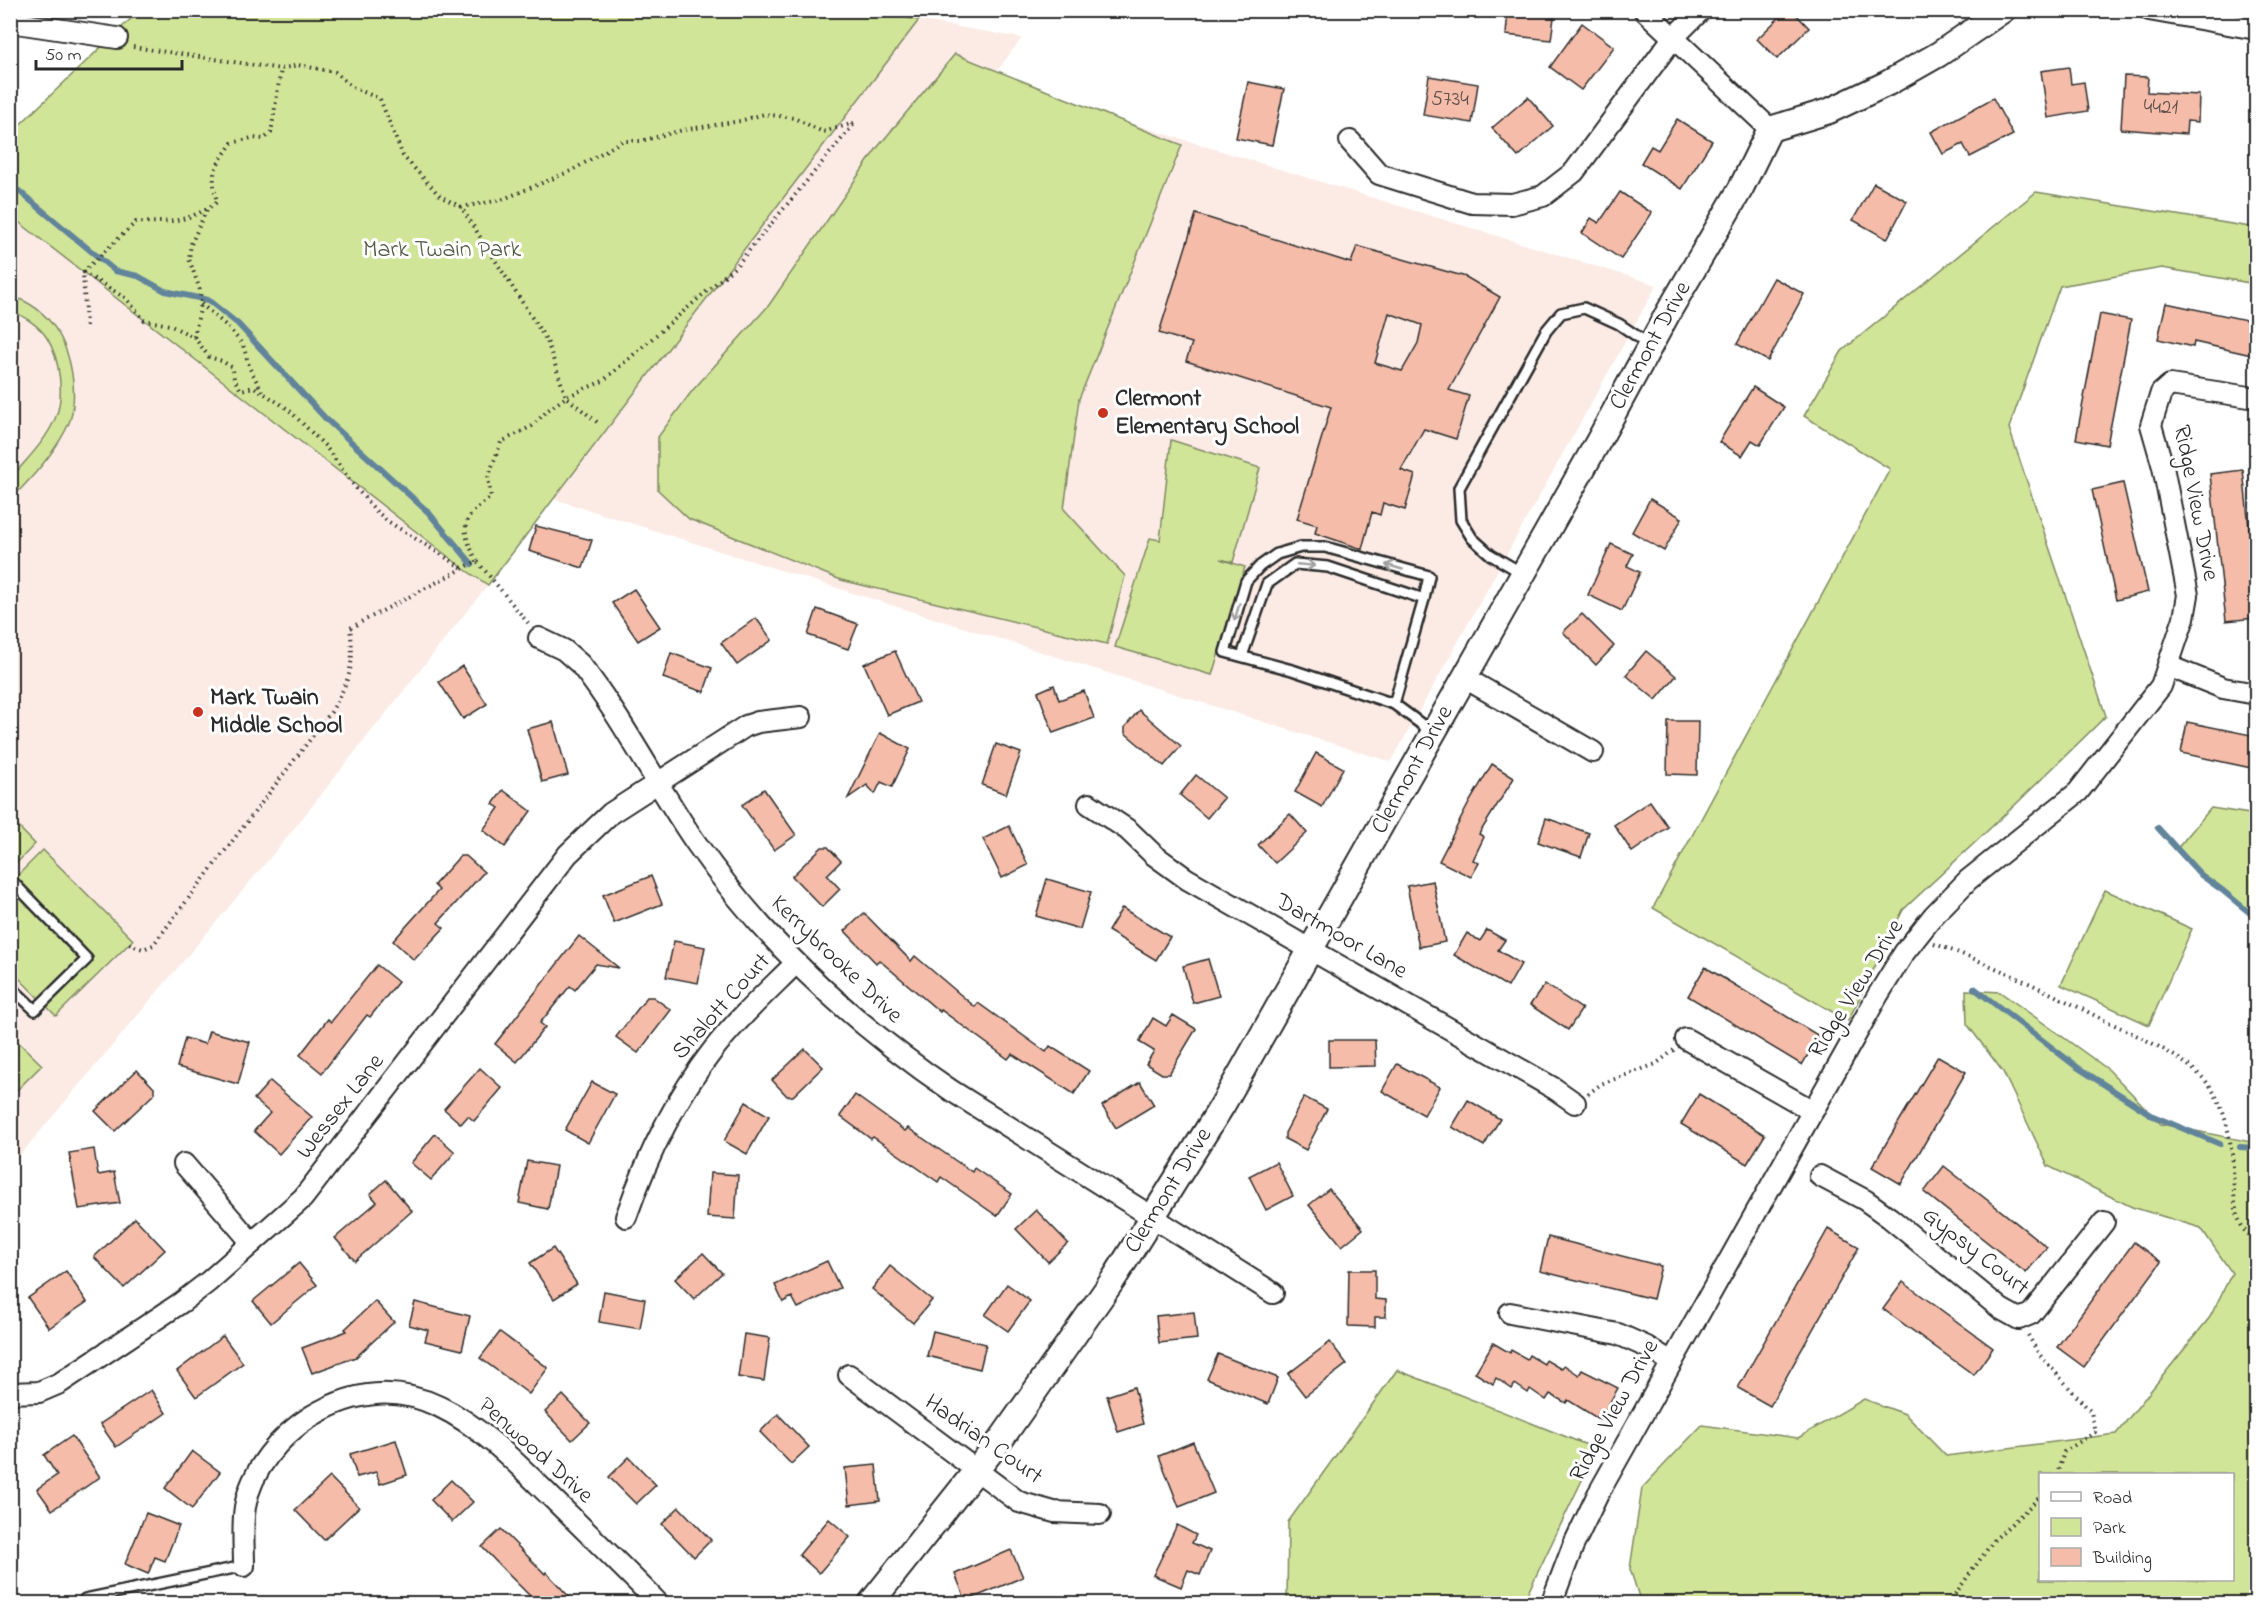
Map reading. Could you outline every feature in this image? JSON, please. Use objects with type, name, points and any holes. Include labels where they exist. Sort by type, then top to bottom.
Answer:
[{"type":"street","points":[[1644,10],[1770,129],[1829,111],[1888,83],[1939,54],[2003,10]]},
{"type":"street","points":[[1350,141],[1379,174],[1472,203],[1512,204],[1542,196],[1574,172],[1673,38],[1701,10]]},
{"type":"street","points":[[2149,10],[2256,29]]},
{"type":"street","points":[[10,22],[117,38]]},
{"type":"street","name":"Clermont Drive","points":[[870,1604],[1002,1438],[1113,1280],[1222,1106],[1599,440],[1650,345],[1741,188],[1770,129]]},
{"type":"street","name":"Ridge View Drive","points":[[1551,1604],[1573,1546],[1598,1494],[1878,995],[1904,953],[1934,915],[1968,880],[2078,792],[2161,686],[2184,618],[2188,594],[2163,467],[2151,425],[2161,393],[2170,386],[2256,398]]},
{"type":"street","name":"Kerrybrooke Drive","points":[[538,638],[564,650],[580,664],[726,885],[760,925],[847,1013],[912,1064],[1273,1293]]},
{"type":"street","points":[[2168,666],[2223,688],[2256,694]]},
{"type":"street","points":[[1465,678],[1593,752]]},
{"type":"street","name":"Wessex Lane","points":[[10,1393],[39,1392],[60,1383],[182,1302],[303,1198],[568,854],[610,813],[746,726],[758,722],[801,717]]},
{"type":"street","name":"Dartmoor Lane","points":[[1089,804],[1128,830],[1172,870],[1555,1089],[1575,1103]]},
{"type":"street","name":"Shalott Court","points":[[626,1217],[644,1166],[689,1083],[735,1023],[796,963]]},
{"type":"street","points":[[1686,1040],[1813,1111]]},
{"type":"street","points":[[184,1164],[252,1243]]},
{"type":"street","name":"Gypsy Court","points":[[1820,1176],[1865,1200],[2001,1309],[2019,1319],[2031,1314],[2104,1222]]},
{"type":"street","points":[[1510,1313],[1618,1334],[1647,1347],[1672,1362]]},
{"type":"street","name":"Hadrian Court","points":[[849,1375],[1019,1502],[1038,1509],[1074,1514],[1100,1514]]},
{"type":"street","name":"Penwood Drive","points":[[244,1566],[245,1508],[255,1478],[276,1446],[304,1421],[337,1403],[364,1397],[392,1395],[426,1400],[442,1406],[494,1441],[659,1604]]},
{"type":"lane","points":[[1522,574],[1491,555],[1472,538],[1461,520],[1459,488],[1546,331],[1561,313],[1584,308],[1619,324],[1650,345]]},
{"type":"lane","points":[[1394,704],[1429,576],[1325,547],[1301,547],[1277,554],[1260,566],[1246,581],[1226,652],[1394,704],[1434,733]]},
{"type":"lane","points":[[1242,656],[1266,584],[1295,564],[1328,567],[1424,599]]},
{"type":"lane","points":[[10,879],[87,959],[35,1010],[10,986]]},
{"type":"lane","points":[[85,1599],[244,1566]]},
{"type":"path","points":[[117,38],[129,46],[281,69],[298,65],[335,72],[352,87],[380,99],[403,156],[440,196],[461,207],[547,341],[566,397],[597,422]]},
{"type":"path","points":[[82,272],[136,222],[169,223],[202,212],[217,202],[212,178],[216,165],[232,143],[252,138],[264,139],[270,133],[281,69]]},
{"type":"path","points":[[461,207],[501,200],[531,188],[571,171],[622,141],[641,141],[764,114],[794,118],[823,132],[855,123],[736,266],[603,381],[566,397],[532,426],[501,442],[488,478],[491,497],[476,508],[466,521],[466,538],[477,561],[519,609],[538,638]]},
{"type":"path","points":[[194,337],[201,304],[200,290],[189,259],[191,244],[207,209]]},
{"type":"path","points":[[82,272],[86,326]]},
{"type":"path","points":[[82,272],[127,299],[144,320],[169,325],[194,337],[209,357],[233,368],[234,379],[241,390],[254,387],[288,409],[326,447],[376,511],[389,522],[464,569]]},
{"type":"path","points":[[201,304],[228,327],[243,345],[250,369],[262,392]]},
{"type":"path","points":[[129,944],[143,949],[153,945],[331,712],[345,688],[352,666],[350,628],[477,561]]},
{"type":"path","points":[[1933,944],[1968,955],[2046,991],[2151,1043],[2193,1068],[2209,1085],[2222,1106],[2232,1150],[2234,1195],[2240,1220],[2248,1236],[2256,1240]]},
{"type":"path","points":[[1575,1103],[1601,1084],[1656,1064],[1686,1040]]},
{"type":"path","points":[[2019,1319],[2039,1354],[2091,1412],[2096,1432],[2064,1452],[2057,1473]]},
{"type":"path","points":[[1948,1604],[1994,1540],[2039,1498]]},
{"type":"shaded area","name":"Clermont Elementary School","points":[[919,20],[1022,38],[990,80],[1657,285],[1391,762],[554,499]]},
{"type":"shaded area","name":"Mark Twain Middle School","points":[[11,215],[488,585],[285,840],[11,1166]]},
{"type":"green space","name":"Mark Twain Park","points":[[857,10],[919,20],[488,585],[464,569],[11,216],[10,134],[139,11]]},
{"type":"green space","points":[[955,54],[1182,145],[1079,399],[1064,509],[1125,576],[1107,644],[841,580],[689,519],[658,490],[658,437],[692,391],[769,305],[877,148]]},
{"type":"green space","points":[[2036,192],[2256,228],[2256,284],[2162,268],[2060,286],[2009,428],[2106,716],[1903,910],[1848,1021],[1653,908],[1890,469],[1804,416],[1842,351]]},
{"type":"green space","points":[[11,296],[37,309],[56,329],[71,368],[74,392],[69,423],[58,444],[11,499],[11,478],[35,450],[55,419],[60,400],[60,378],[55,356],[47,338],[36,325],[11,310]]},
{"type":"green space","points":[[1171,440],[1260,468],[1233,562],[1220,559],[1245,567],[1212,675],[1115,647],[1150,538],[1160,540]]},
{"type":"green space","points":[[2211,808],[2256,815],[2256,920],[2176,850]]},
{"type":"green space","points":[[11,819],[35,844],[11,869]]},
{"type":"green space","points":[[43,850],[133,940],[56,1016],[11,970],[11,882]]},
{"type":"green space","points":[[2105,890],[2192,929],[2149,1025],[2061,985]]},
{"type":"green space","points":[[1966,990],[2000,992],[2109,1070],[2161,1124],[2256,1143],[2256,1603],[1641,1603],[1630,1569],[1642,1488],[1702,1425],[1798,1438],[1864,1399],[1905,1414],[1946,1456],[2116,1434],[2210,1317],[2232,1273],[2201,1228],[2132,1207],[2048,1166],[2003,1072],[1967,1024]]},
{"type":"green space","points":[[10,1034],[42,1065],[11,1096],[10,1096]]},
{"type":"green space","points":[[1397,1370],[1597,1449],[1523,1603],[1287,1603],[1288,1522]]},
{"type":"building","points":[[1508,10],[1555,10],[1551,40],[1506,35]]},
{"type":"building","points":[[1787,10],[1792,10],[1809,28],[1777,59],[1757,39]]},
{"type":"building","points":[[1582,23],[1614,47],[1581,90],[1550,67]]},
{"type":"building","points":[[2069,67],[2071,84],[2084,82],[2088,111],[2048,118],[2041,71]]},
{"type":"building","points":[[1429,76],[1478,84],[1472,123],[1423,115]]},
{"type":"building","points":[[2124,76],[2148,77],[2147,92],[2199,95],[2198,122],[2187,121],[2186,134],[2121,129]]},
{"type":"building","points":[[1248,82],[1284,89],[1272,145],[1236,138]]},
{"type":"building","points":[[1528,97],[1553,126],[1518,157],[1492,128]]},
{"type":"building","points":[[1993,98],[2013,135],[1970,157],[1963,144],[1943,154],[1931,132]]},
{"type":"building","points":[[1677,119],[1712,141],[1682,189],[1641,163],[1651,146],[1658,150]]},
{"type":"building","points":[[1874,183],[1907,201],[1887,239],[1853,220]]},
{"type":"building","points":[[1620,192],[1652,213],[1621,259],[1582,233],[1591,218],[1599,223]]},
{"type":"building","points":[[1196,214],[1351,263],[1357,246],[1466,277],[1500,297],[1449,390],[1469,396],[1456,439],[1424,429],[1401,470],[1415,475],[1405,510],[1383,503],[1380,515],[1372,512],[1362,549],[1315,533],[1317,525],[1297,519],[1331,407],[1186,361],[1192,343],[1159,333]],"holes":[[[1389,313],[1422,325],[1418,343],[1402,371],[1375,363]]]},
{"type":"building","points":[[1774,278],[1804,294],[1768,361],[1737,344]]},
{"type":"building","points":[[2166,303],[2256,322],[2256,356],[2194,342],[2193,347],[2158,339]]},
{"type":"building","points":[[2100,314],[2131,320],[2107,445],[2076,439]]},
{"type":"building","points":[[1753,387],[1784,407],[1760,445],[1752,440],[1742,456],[1719,442]]},
{"type":"building","points":[[2243,470],[2256,593],[2256,618],[2226,621],[2210,474]]},
{"type":"building","points":[[2123,483],[2148,592],[2116,600],[2092,490]]},
{"type":"building","points":[[1650,499],[1682,518],[1664,551],[1632,532]]},
{"type":"building","points":[[536,526],[592,540],[583,568],[529,551]]},
{"type":"building","points":[[1611,544],[1633,554],[1627,566],[1640,572],[1622,611],[1588,595]]},
{"type":"building","points":[[634,589],[660,627],[638,641],[612,603]]},
{"type":"building","points":[[817,609],[858,624],[848,649],[808,635]]},
{"type":"building","points":[[1582,614],[1614,646],[1596,665],[1563,632]]},
{"type":"building","points":[[756,618],[772,640],[737,665],[721,643]]},
{"type":"building","points":[[895,651],[918,702],[887,715],[864,664]]},
{"type":"building","points":[[1646,651],[1676,676],[1656,700],[1626,675]]},
{"type":"building","points":[[671,653],[712,668],[704,692],[663,678]]},
{"type":"building","points":[[462,666],[487,704],[463,719],[439,682]]},
{"type":"building","points":[[1054,685],[1059,700],[1084,691],[1094,718],[1053,733],[1038,692]]},
{"type":"building","points":[[1139,710],[1181,746],[1164,766],[1125,733],[1125,727]]},
{"type":"building","points":[[1668,721],[1698,721],[1697,775],[1667,774]]},
{"type":"building","points":[[553,722],[568,775],[542,782],[527,729]]},
{"type":"building","points":[[2187,722],[2256,736],[2256,769],[2181,753]]},
{"type":"building","points":[[880,733],[910,749],[892,787],[881,782],[875,794],[867,785],[848,798]]},
{"type":"building","points":[[996,744],[1021,753],[1006,794],[982,785]]},
{"type":"building","points":[[1316,753],[1343,768],[1322,807],[1295,792]]},
{"type":"building","points":[[1492,764],[1514,778],[1479,834],[1484,837],[1473,860],[1479,863],[1471,877],[1439,861]]},
{"type":"building","points":[[1196,775],[1224,798],[1207,818],[1180,795]]},
{"type":"building","points":[[764,789],[796,835],[774,850],[742,805]]},
{"type":"building","points":[[503,790],[531,811],[505,847],[483,830],[499,808],[493,804]]},
{"type":"building","points":[[1650,801],[1668,827],[1632,852],[1614,825]]},
{"type":"building","points":[[1290,814],[1307,833],[1275,863],[1258,845]]},
{"type":"building","points":[[1546,818],[1589,833],[1581,857],[1538,842]]},
{"type":"building","points":[[1009,826],[1028,865],[1002,878],[983,839]]},
{"type":"building","points":[[822,847],[828,847],[841,861],[827,875],[840,889],[822,907],[792,876]]},
{"type":"building","points":[[460,856],[466,856],[484,872],[438,923],[444,928],[414,960],[393,941],[439,890],[434,885]]},
{"type":"building","points":[[651,876],[662,904],[614,923],[603,895]]},
{"type":"building","points":[[1047,879],[1091,892],[1080,929],[1036,916]]},
{"type":"building","points":[[1433,881],[1445,942],[1419,947],[1407,886]]},
{"type":"building","points":[[1122,908],[1170,937],[1156,960],[1108,931]]},
{"type":"building","points":[[864,913],[911,961],[915,956],[975,1007],[978,1003],[1046,1052],[1050,1046],[1089,1071],[1074,1094],[1012,1054],[1008,1059],[941,1010],[940,1012],[879,960],[876,963],[845,931]]},
{"type":"building","points":[[1487,930],[1505,940],[1498,950],[1521,964],[1508,987],[1454,955],[1467,933],[1480,941]]},
{"type":"building","points":[[579,936],[619,968],[596,964],[575,990],[570,986],[540,1023],[545,1027],[517,1062],[495,1044]]},
{"type":"building","points":[[674,941],[705,947],[698,983],[666,977]]},
{"type":"building","points":[[1208,959],[1219,996],[1193,1003],[1183,966]]},
{"type":"building","points":[[377,965],[398,982],[370,1017],[367,1015],[322,1073],[300,1055],[328,1019],[331,1022]]},
{"type":"building","points":[[1705,967],[1819,1036],[1802,1065],[1688,996]]},
{"type":"building","points":[[1545,984],[1582,1009],[1568,1030],[1530,1005]]},
{"type":"building","points":[[647,997],[653,997],[671,1010],[638,1053],[616,1037]]},
{"type":"building","points":[[1173,1015],[1196,1029],[1169,1074],[1162,1074],[1146,1064],[1154,1051],[1139,1042],[1153,1018],[1166,1026]]},
{"type":"building","points":[[209,1031],[250,1042],[238,1084],[177,1067],[185,1038],[205,1044]]},
{"type":"building","points":[[1329,1040],[1375,1040],[1376,1066],[1329,1067]]},
{"type":"building","points":[[805,1049],[823,1067],[793,1096],[787,1096],[772,1080]]},
{"type":"building","points":[[1938,1056],[1966,1072],[1901,1184],[1872,1167]]},
{"type":"building","points":[[1397,1064],[1440,1087],[1424,1115],[1382,1091]]},
{"type":"building","points":[[480,1068],[502,1088],[474,1121],[468,1116],[461,1124],[444,1109]]},
{"type":"building","points":[[137,1070],[154,1088],[154,1094],[115,1131],[95,1111]]},
{"type":"building","points":[[270,1081],[312,1117],[279,1154],[254,1131],[270,1113],[254,1099]]},
{"type":"building","points":[[592,1082],[615,1094],[588,1143],[565,1130]]},
{"type":"building","points":[[1140,1082],[1154,1105],[1116,1128],[1102,1106]]},
{"type":"building","points":[[1699,1094],[1765,1135],[1747,1164],[1681,1124]]},
{"type":"building","points":[[855,1095],[905,1131],[908,1128],[972,1172],[974,1168],[1012,1194],[997,1216],[941,1177],[938,1182],[840,1116]]},
{"type":"building","points":[[1304,1097],[1327,1109],[1306,1150],[1285,1139],[1285,1133]]},
{"type":"building","points":[[1468,1100],[1500,1119],[1484,1146],[1452,1127]]},
{"type":"building","points":[[746,1102],[769,1116],[747,1154],[724,1141]]},
{"type":"building","points":[[435,1134],[455,1152],[431,1180],[411,1163]]},
{"type":"building","points":[[94,1149],[98,1175],[114,1172],[120,1203],[79,1209],[69,1153]]},
{"type":"building","points":[[527,1161],[556,1166],[548,1209],[519,1203]]},
{"type":"building","points":[[1276,1162],[1293,1196],[1266,1210],[1249,1176]]},
{"type":"building","points":[[1944,1166],[2047,1247],[2026,1273],[1924,1192]]},
{"type":"building","points":[[710,1173],[738,1175],[735,1219],[707,1217]]},
{"type":"building","points":[[386,1180],[412,1211],[355,1261],[335,1238],[377,1202],[370,1194]]},
{"type":"building","points":[[1329,1189],[1363,1229],[1342,1246],[1309,1205]]},
{"type":"building","points":[[1036,1210],[1068,1243],[1048,1262],[1016,1229]]},
{"type":"building","points":[[135,1218],[165,1250],[124,1288],[94,1257]]},
{"type":"building","points":[[1828,1229],[1859,1247],[1770,1406],[1738,1388]]},
{"type":"building","points":[[1548,1237],[1661,1266],[1653,1299],[1540,1271]]},
{"type":"building","points":[[2134,1242],[2161,1262],[2084,1367],[2057,1347]]},
{"type":"building","points":[[553,1248],[577,1284],[554,1299],[530,1263]]},
{"type":"building","points":[[703,1253],[722,1273],[694,1299],[675,1279]]},
{"type":"building","points":[[827,1261],[840,1288],[798,1308],[792,1297],[783,1302],[775,1285]]},
{"type":"building","points":[[299,1263],[317,1285],[271,1323],[253,1301]]},
{"type":"building","points":[[890,1266],[932,1300],[913,1323],[872,1289]]},
{"type":"building","points":[[1349,1270],[1375,1270],[1375,1299],[1386,1300],[1386,1317],[1375,1317],[1375,1327],[1348,1326]]},
{"type":"building","points":[[66,1271],[87,1302],[49,1328],[28,1298]]},
{"type":"building","points":[[1903,1282],[1993,1348],[1974,1375],[1883,1309]]},
{"type":"building","points":[[1007,1284],[1030,1301],[1008,1331],[985,1315]]},
{"type":"building","points":[[604,1291],[645,1299],[640,1329],[599,1322]]},
{"type":"building","points":[[375,1301],[394,1322],[356,1357],[312,1373],[302,1348],[347,1331],[345,1329]]},
{"type":"building","points":[[415,1302],[470,1316],[462,1350],[425,1341],[428,1330],[409,1325]]},
{"type":"building","points":[[1194,1312],[1197,1339],[1159,1343],[1156,1316]]},
{"type":"building","points":[[933,1331],[986,1344],[980,1369],[927,1356]]},
{"type":"building","points":[[500,1332],[548,1368],[529,1394],[480,1358]]},
{"type":"building","points":[[744,1334],[770,1338],[764,1381],[738,1377]]},
{"type":"building","points":[[223,1336],[243,1363],[196,1397],[177,1371]]},
{"type":"building","points":[[1330,1342],[1347,1364],[1305,1396],[1288,1374]]},
{"type":"building","points":[[1493,1343],[1510,1353],[1511,1350],[1527,1359],[1529,1355],[1544,1364],[1546,1360],[1561,1369],[1564,1365],[1579,1375],[1582,1370],[1618,1388],[1600,1420],[1568,1400],[1566,1403],[1550,1394],[1546,1400],[1530,1389],[1528,1393],[1515,1384],[1512,1389],[1496,1378],[1493,1384],[1475,1373]]},
{"type":"building","points":[[1218,1354],[1278,1378],[1268,1404],[1207,1379]]},
{"type":"building","points":[[1134,1387],[1143,1424],[1118,1432],[1107,1396]]},
{"type":"building","points":[[151,1390],[166,1413],[116,1447],[100,1424]]},
{"type":"building","points":[[563,1395],[590,1423],[572,1440],[545,1412]]},
{"type":"building","points":[[778,1414],[809,1447],[791,1464],[760,1432]]},
{"type":"building","points":[[72,1436],[100,1477],[52,1510],[37,1489],[57,1475],[44,1455]]},
{"type":"building","points":[[396,1440],[407,1475],[380,1484],[376,1472],[357,1477],[350,1454]]},
{"type":"building","points":[[1193,1442],[1214,1493],[1179,1507],[1159,1456]]},
{"type":"building","points":[[192,1451],[220,1472],[192,1509],[165,1488]]},
{"type":"building","points":[[629,1457],[656,1485],[636,1504],[609,1477]]},
{"type":"building","points":[[876,1465],[880,1501],[849,1505],[845,1468]]},
{"type":"building","points":[[330,1477],[359,1507],[324,1540],[295,1510]]},
{"type":"building","points":[[451,1480],[473,1502],[452,1522],[431,1500]]},
{"type":"building","points":[[679,1507],[711,1540],[694,1557],[662,1524]]},
{"type":"building","points":[[146,1513],[179,1526],[165,1561],[155,1557],[148,1574],[125,1564]]},
{"type":"building","points":[[829,1519],[850,1537],[819,1573],[799,1555]]},
{"type":"building","points":[[1177,1525],[1196,1535],[1192,1543],[1210,1551],[1200,1575],[1188,1570],[1181,1587],[1153,1575]]},
{"type":"building","points":[[501,1529],[576,1604],[538,1604],[509,1575],[482,1547]]},
{"type":"building","points":[[1011,1550],[1023,1577],[966,1601],[955,1574]]},
{"type":"waterway","points":[[19,191],[115,271],[138,276],[165,291],[208,300],[238,324],[326,419],[428,512],[472,564]]},
{"type":"waterway","points":[[2158,828],[2201,875],[2256,918]]},
{"type":"waterway","points":[[1974,988],[2077,1067],[2153,1116],[2220,1144]]},
{"type":"waterway","points":[[2240,1147],[2256,1148]]},
{"type":"place","name":"Clermont Elementary School","points":[[1103,413]]},
{"type":"place","name":"Mark Twain Middle School","points":[[198,712]]}]
